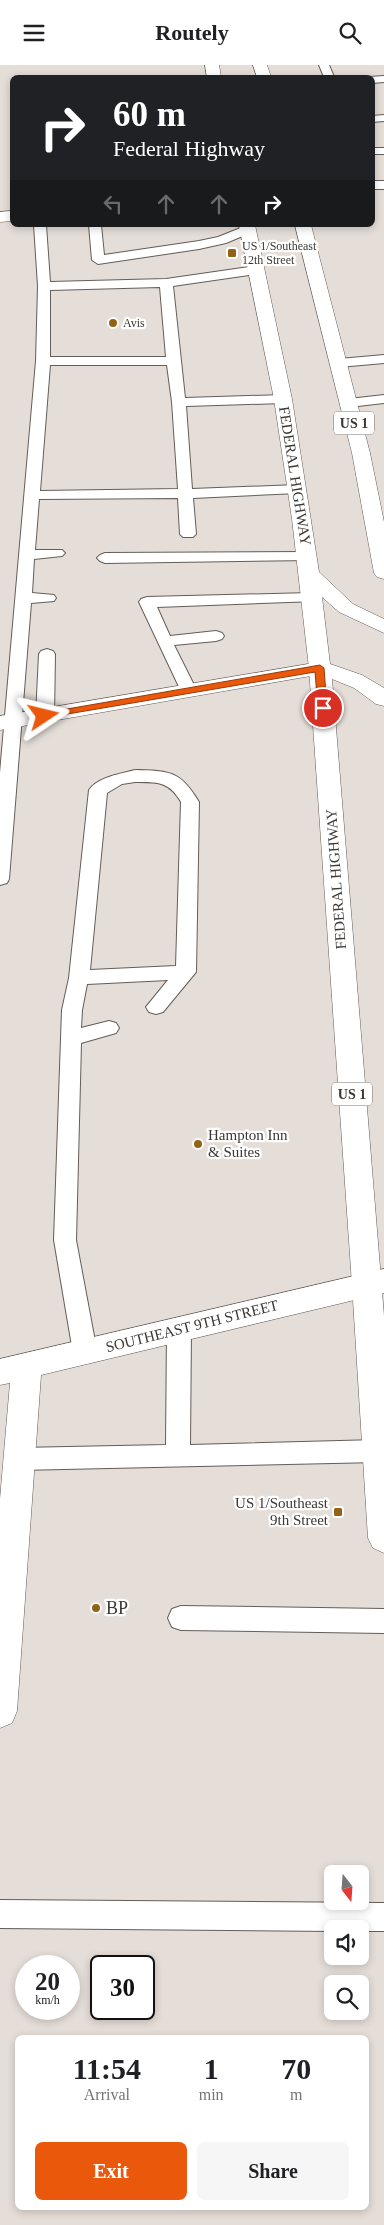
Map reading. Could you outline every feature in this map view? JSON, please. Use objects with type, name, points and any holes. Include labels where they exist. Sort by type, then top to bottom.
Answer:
[{"type":"main road","name":"FEDERAL HIGHWAY","points":[[247,227],[283,399],[298,489],[320,668],[375,1283],[378,1451],[384,1538]]},
{"type":"main road","name":"US 1","points":[[304,227],[380,526],[384,573]]},
{"type":"main road","points":[[308,565],[346,608],[384,627]]},
{"type":"main road","points":[[6,722],[320,668],[371,686],[384,699]]},
{"type":"main road","name":"SOUTHEAST 9TH STREET","points":[[13,1369],[375,1283]]},
{"type":"main road","points":[[0,1711],[19,1459],[13,1369]]},
{"type":"lane","points":[[0,879],[6,722],[23,598],[43,361],[44,286],[40,227]]},
{"type":"lane","points":[[95,227],[98,260],[222,240],[247,227]]},
{"type":"lane","points":[[44,286],[166,283],[256,270]]},
{"type":"lane","points":[[166,283],[173,361],[179,402],[188,534]]},
{"type":"lane","points":[[339,363],[384,359]]},
{"type":"lane","points":[[43,361],[173,361]]},
{"type":"lane","points":[[179,402],[283,399]]},
{"type":"lane","points":[[349,403],[384,399]]},
{"type":"lane","points":[[32,495],[149,495],[185,492],[298,489]]},
{"type":"lane","points":[[26,555],[57,553]]},
{"type":"lane","points":[[105,558],[308,565]]},
{"type":"lane","points":[[23,598],[48,598]]},
{"type":"lane","points":[[189,691],[147,602],[311,598]]},
{"type":"lane","points":[[164,641],[216,636]]},
{"type":"lane","points":[[44,716],[47,654]]},
{"type":"lane","points":[[85,1352],[65,1240],[72,1010],[79,978],[98,790],[117,780],[135,776],[166,777],[183,790],[190,802],[186,972],[156,1007]]},
{"type":"lane","points":[[79,978],[186,972]]},
{"type":"lane","points":[[70,1039],[109,1027]]},
{"type":"lane","points":[[178,1455],[179,1329]]},
{"type":"lane","points":[[19,1459],[378,1451]]},
{"type":"lane","points":[[181,1618],[384,1621]]},
{"type":"lane","points":[[0,1914],[384,1917]]},
{"type":"place","name":"US 1/Southeast 12th Street","points":[[232,253]]},
{"type":"place","name":"Avis","points":[[113,323]]},
{"type":"place","name":"Hampton Inn & Suites","points":[[198,1144]]},
{"type":"place","name":"US 1/Southeast 9th Street","points":[[338,1512]]},
{"type":"place","name":"BP","points":[[96,1608]]},
{"type":"route","points":[[44,716],[320,668],[323,708]]}]
